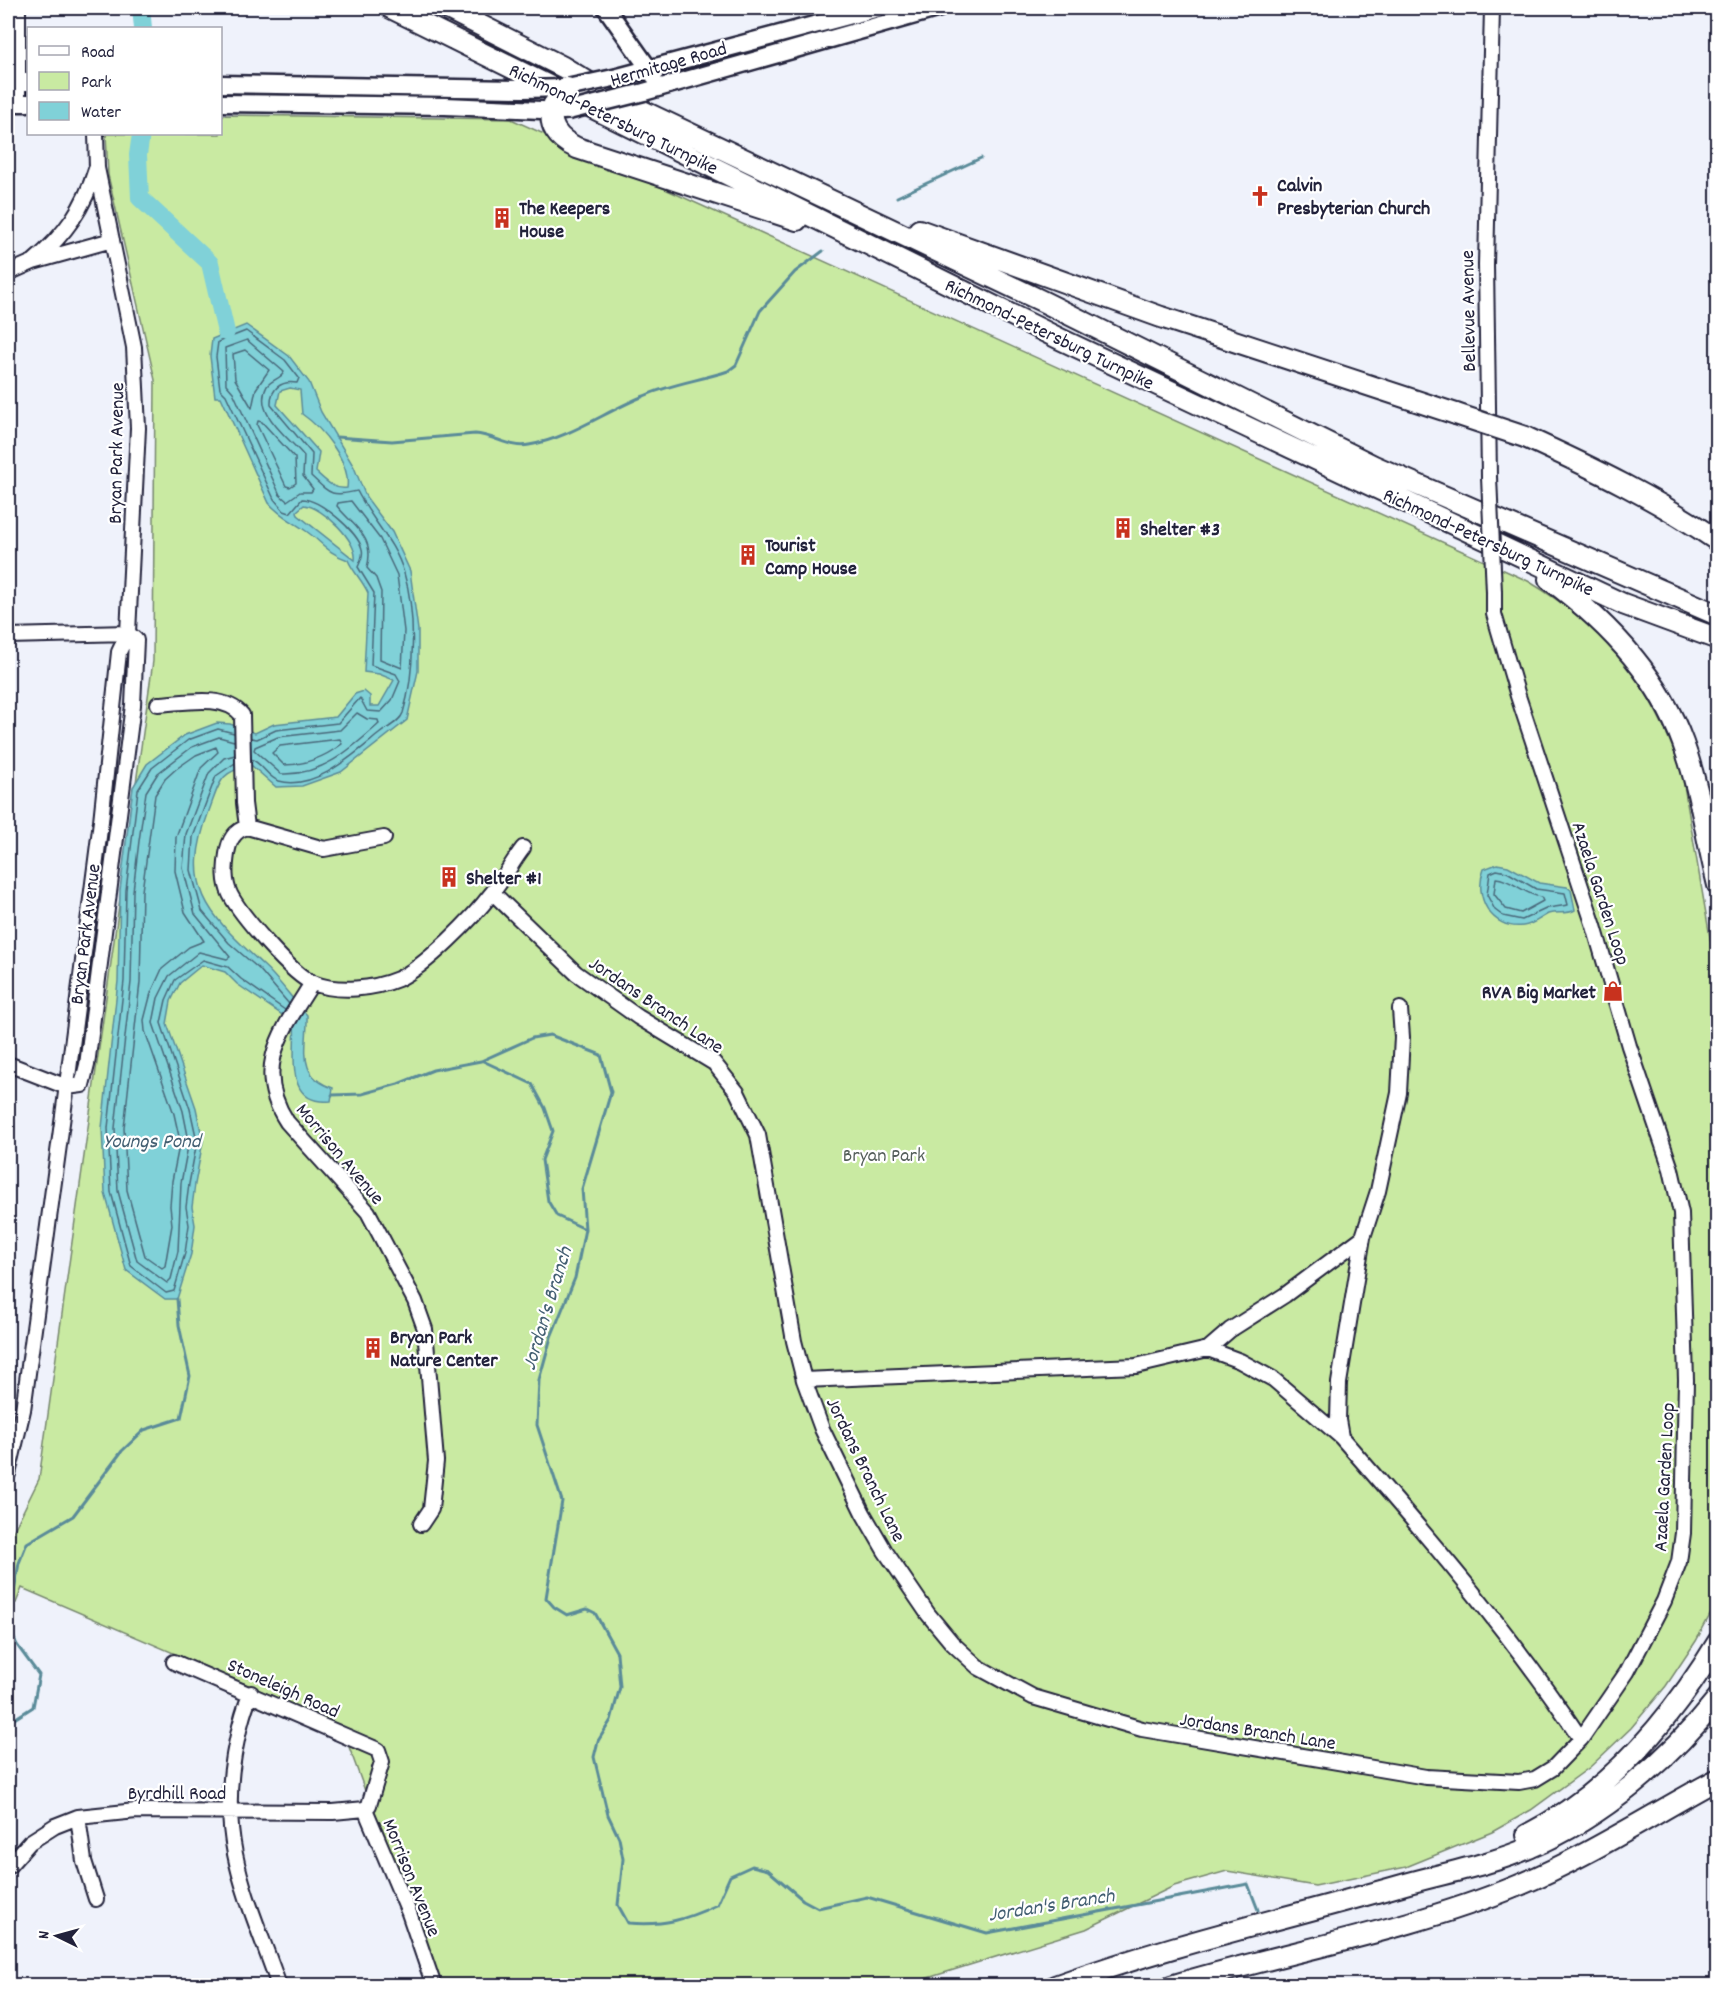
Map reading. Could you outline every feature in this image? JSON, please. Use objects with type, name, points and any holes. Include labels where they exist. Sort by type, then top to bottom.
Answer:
[{"type":"highway","name":"Richmond-Petersburg Turnpike","points":[[391,8],[1060,339],[1623,604],[1718,639]]},
{"type":"highway","name":"Richmond-Petersburg Turnpike","points":[[446,8],[563,67],[614,97],[1044,302],[1374,466],[1718,615]]},
{"type":"highway","points":[[460,8],[501,36]]},
{"type":"highway","points":[[567,88],[553,126],[559,137],[577,148],[860,240]]},
{"type":"highway","points":[[810,190],[1161,317],[1526,437],[1601,471],[1675,512],[1718,541]]},
{"type":"highway","points":[[1512,553],[1576,599],[1611,629],[1636,660],[1654,688],[1683,741],[1696,783],[1718,894]]},
{"type":"highway","points":[[1463,1868],[1541,1828],[1586,1797],[1621,1767],[1665,1719],[1716,1642]]},
{"type":"highway","points":[[1055,1986],[1174,1948],[1531,1848],[1584,1819],[1639,1778],[1675,1746],[1718,1698]]},
{"type":"highway","points":[[1698,1789],[1718,1770]]},
{"type":"highway","points":[[1171,1986],[1475,1901],[1518,1885],[1611,1840],[1718,1779]]},
{"type":"main road","points":[[606,8],[661,87]]},
{"type":"main road","name":"Hermitage Road","points":[[222,84],[567,88],[650,69],[878,8]]},
{"type":"main road","name":"Hermitage Road","points":[[222,103],[558,109],[644,92],[940,8]]},
{"type":"street","points":[[18,8],[18,103]]},
{"type":"street","name":"Bellevue Avenue","points":[[1492,8],[1486,265],[1489,477],[1494,614]]},
{"type":"street","name":"Bryan Park Avenue","points":[[8,1474],[23,1410],[67,1087],[101,821],[119,652],[128,633],[138,428],[134,347],[97,168],[96,135]]},
{"type":"street","points":[[33,262],[58,240],[78,213],[85,202],[97,168]]},
{"type":"street","points":[[8,273],[33,262],[112,240]]},
{"type":"street","name":"Azaela Garden Loop","points":[[1494,614],[1541,768],[1594,926],[1629,1046],[1671,1169],[1681,1213],[1686,1380],[1683,1533],[1678,1562],[1664,1601],[1627,1672],[1581,1739]]},
{"type":"street","points":[[8,636],[128,633]]},
{"type":"street","name":"Bryan Park Avenue","points":[[67,1087],[82,1085],[87,1065],[133,705],[136,640],[128,633]]},
{"type":"street","points":[[158,704],[218,702],[230,705],[242,715],[244,803],[247,827]]},
{"type":"street","points":[[384,838],[324,849],[247,827],[239,830],[231,838],[228,848],[225,879],[229,893],[243,915],[287,963],[312,983],[355,988],[378,986],[400,978],[464,926],[493,892],[523,848]]},
{"type":"street","name":"Jordans Branch Lane","points":[[493,892],[576,973],[638,1017],[707,1059],[737,1092],[758,1135],[794,1341],[804,1380],[822,1429],[863,1513],[928,1614],[952,1643],[978,1667],[1033,1696],[1095,1717],[1160,1733],[1426,1777],[1520,1782],[1535,1779],[1553,1768],[1581,1739]]},
{"type":"street","name":"Morrison Avenue","points":[[312,983],[286,1023],[274,1051],[271,1087],[279,1109],[287,1122],[368,1212],[415,1301],[425,1329],[436,1461],[431,1509],[421,1524]]},
{"type":"street","points":[[1341,1437],[1338,1419],[1339,1383],[1363,1237],[1378,1191],[1399,1093],[1402,1037],[1400,1009]]},
{"type":"street","points":[[8,1064],[67,1087]]},
{"type":"street","points":[[804,1380],[1136,1366],[1208,1349],[1230,1330],[1285,1295],[1363,1237]]},
{"type":"street","points":[[1208,1349],[1240,1361],[1273,1379],[1341,1437],[1415,1521],[1504,1632],[1581,1739]]},
{"type":"street","name":"Stoneleigh Road","points":[[174,1662],[251,1693],[378,1750]]},
{"type":"street","points":[[251,1693],[240,1728],[231,1773],[228,1812],[230,1840],[242,1884],[279,1986]]},
{"type":"street","name":"Morrison Avenue","points":[[378,1750],[382,1762],[369,1805],[365,1809],[408,1913],[434,1986]]},
{"type":"street","name":"Byrdhill Road","points":[[8,1867],[39,1836],[78,1817],[118,1812],[333,1812],[365,1809]]},
{"type":"street","points":[[78,1817],[84,1861],[96,1899]]},
{"type":"green space","name":"Bryan Park","points":[[222,115],[511,119],[1528,581],[1556,599],[1604,640],[1642,687],[1671,743],[1682,774],[1717,978],[1717,1602],[1696,1641],[1666,1686],[1631,1728],[1590,1767],[1531,1810],[1492,1832],[1406,1867],[1315,1886],[1227,1871],[1174,1886],[1086,1929],[905,1985],[436,1985],[341,1725],[22,1588],[16,1603],[8,1599],[8,1542],[39,1479],[153,661],[155,380],[108,175],[106,135],[222,135]]},
{"type":"water","name":"Youngs Pond","points":[[246,325],[289,356],[309,382],[321,412],[354,467],[366,497],[392,532],[410,571],[418,630],[418,671],[407,720],[341,772],[302,786],[276,787],[251,765],[227,775],[216,793],[201,838],[197,861],[204,898],[227,930],[274,976],[307,1015],[306,1059],[308,1068],[321,1083],[333,1088],[331,1101],[315,1100],[305,1095],[295,1074],[294,1023],[237,984],[225,972],[202,965],[180,983],[171,1001],[167,1024],[196,1108],[203,1141],[192,1207],[195,1225],[191,1254],[177,1299],[165,1299],[126,1270],[105,1193],[102,1128],[118,981],[120,890],[133,787],[147,764],[185,735],[217,723],[230,724],[255,733],[274,724],[336,717],[355,694],[364,691],[370,696],[370,706],[379,706],[394,680],[379,674],[364,672],[368,593],[348,560],[330,550],[269,503],[221,397],[215,397],[210,356],[212,339]],"holes":[[[290,388],[300,390],[302,414],[334,446],[344,467],[347,488],[334,486],[316,472],[319,452],[277,405],[280,391]],[[304,505],[312,507],[338,526],[351,544],[355,560],[298,515],[297,511]]]},
{"type":"water","points":[[1497,864],[1508,866],[1539,883],[1567,887],[1571,890],[1575,910],[1548,914],[1523,926],[1502,923],[1487,909],[1481,890],[1484,869]]},
{"type":"waterway","points":[[141,8],[143,27]]},
{"type":"waterway","points":[[141,135],[138,155],[140,198],[210,263],[226,332]]},
{"type":"waterway","points":[[897,197],[981,158]]},
{"type":"waterway","points":[[336,437],[392,441],[475,434],[522,446],[544,442],[588,424],[654,392],[728,371],[736,365],[760,311],[795,272],[823,251]]},
{"type":"waterway","name":"Jordan's Branch","points":[[332,1095],[362,1094],[398,1084],[433,1070],[481,1061],[532,1038],[550,1035],[601,1055],[611,1092],[582,1189],[585,1229],[575,1278],[551,1337],[539,1380],[537,1425],[562,1501],[546,1598],[554,1607],[567,1615],[587,1609],[595,1613],[617,1653],[620,1687],[611,1720],[598,1741],[594,1757],[608,1815],[619,1838],[623,1859],[618,1905],[628,1923],[653,1924],[674,1921],[717,1905],[730,1876],[752,1866],[768,1870],[803,1900],[818,1908],[867,1897],[987,1933],[1248,1884],[1258,1910]]},
{"type":"waterway","points":[[483,1061],[532,1084],[545,1108],[553,1131],[542,1160],[548,1201],[557,1216],[585,1229]]},
{"type":"waterway","points":[[8,1723],[33,1707],[39,1675],[17,1645],[11,1631],[11,1609],[19,1563],[27,1543],[73,1516],[122,1451],[144,1430],[181,1418],[190,1376],[179,1325],[177,1299]]},
{"type":"place","name":"Calvin Presbyterian Church","points":[[1260,196]]},
{"type":"place","name":"The Keepers House","points":[[502,218]]},
{"type":"place","name":"Shelter #3","points":[[1123,528]]},
{"type":"place","name":"Tourist Camp House","points":[[748,555]]},
{"type":"place","name":"Shelter #1","points":[[449,877]]},
{"type":"place","name":"RVA Big Market","points":[[1613,991]]},
{"type":"place","name":"Bryan Park Nature Center","points":[[373,1348]]}]
